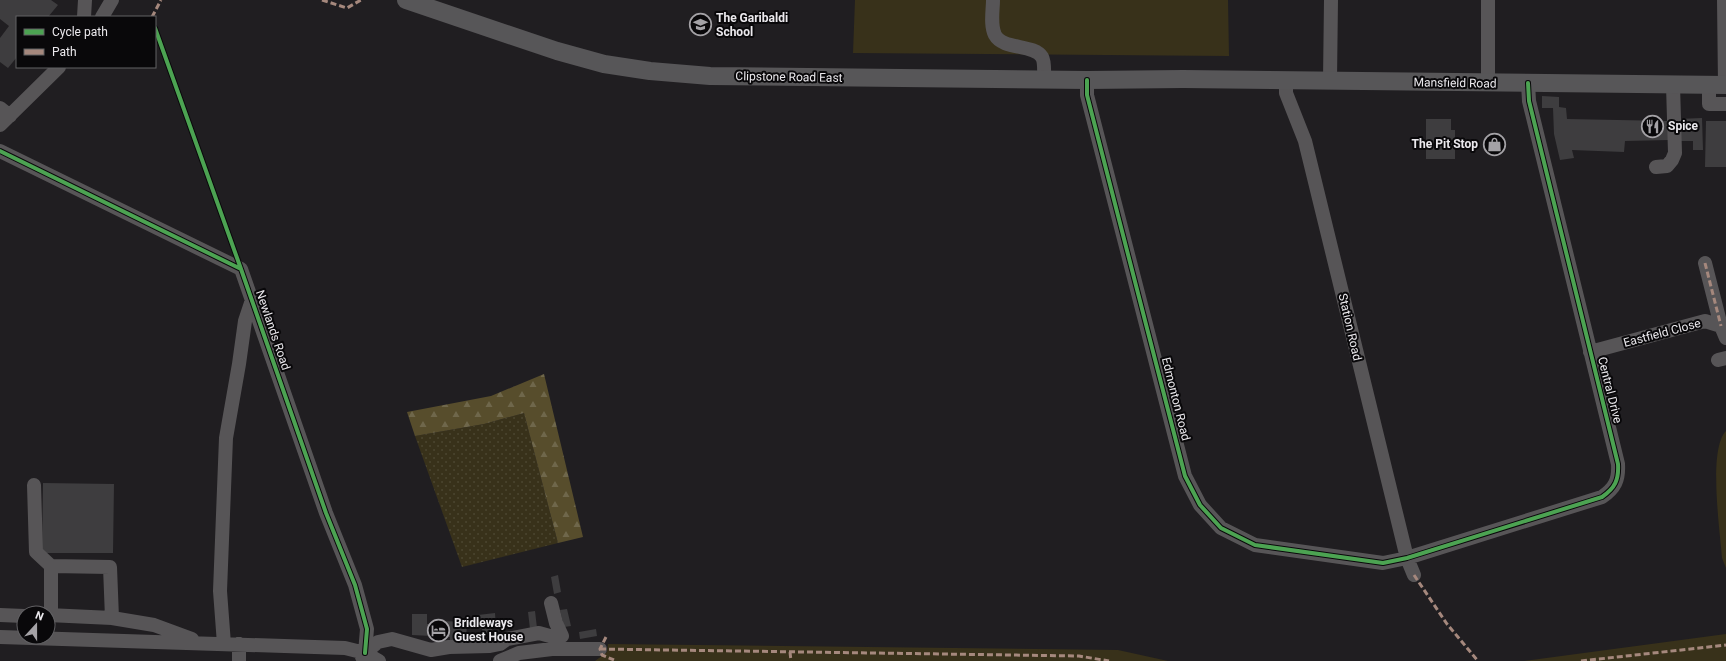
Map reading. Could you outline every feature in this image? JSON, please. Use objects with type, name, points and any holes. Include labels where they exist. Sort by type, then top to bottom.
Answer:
[{"type":"main road","name":"Clipstone Road East","points":[[406,0],[557,51],[604,64],[650,71],[710,76],[1087,80],[1183,79]]},
{"type":"main road","name":"Mansfield Road","points":[[1183,79],[1720,85]]},
{"type":"street","points":[[84,16],[85,0]]},
{"type":"street","points":[[103,16],[112,0]]},
{"type":"street","points":[[993,0],[994,34],[999,40],[1010,45],[1039,54],[1043,58],[1044,79]]},
{"type":"street","points":[[1330,0],[1330,80]]},
{"type":"street","points":[[1488,0],[1488,83]]},
{"type":"street","points":[[1724,0],[1720,85],[1709,104],[1726,104]]},
{"type":"street","points":[[3,117],[58,68]]},
{"type":"street","name":"Edmonton Road","points":[[1087,80],[1087,96],[1185,476],[1200,505],[1221,528],[1255,545],[1383,563],[1407,558]]},
{"type":"street","name":"Station Road","points":[[1286,80],[1286,93],[1305,141],[1407,558],[1414,575]]},
{"type":"street","name":"Central Drive","points":[[1407,558],[1602,497],[1610,492],[1616,484],[1618,464],[1531,108],[1528,84]]},
{"type":"street","points":[[1656,167],[1667,166],[1675,153],[1673,85]]},
{"type":"street","name":"Newlands Road","points":[[0,151],[241,269],[326,513],[355,584],[367,629],[362,657]]},
{"type":"street","points":[[1705,263],[1723,332]]},
{"type":"street","points":[[224,644],[220,591],[226,438],[245,320],[252,300]]},
{"type":"street","name":"Eastfield Close","points":[[1590,352],[1705,321],[1723,332]]},
{"type":"street","points":[[34,485],[36,552],[51,566],[110,567],[112,618]]},
{"type":"street","points":[[50,605],[51,566]]},
{"type":"street","points":[[362,657],[378,642],[392,639],[431,650],[449,647],[490,646],[500,644],[507,639],[539,634],[557,638],[562,636],[556,623],[551,603]]},
{"type":"street","points":[[0,614],[16,615]]},
{"type":"street","points":[[56,615],[112,618],[154,625],[202,643]]},
{"type":"street","points":[[0,637],[345,648],[362,657],[379,661]]},
{"type":"street","points":[[239,644],[239,661]]},
{"type":"street","points":[[500,661],[519,652],[552,649],[600,649]]},
{"type":"shaded area","points":[[855,0],[1228,0],[1229,56],[853,53]]},
{"type":"shaded area","points":[[524,413],[558,543],[462,567],[415,436],[484,424]]},
{"type":"shaded area","points":[[1726,431],[1726,568],[1722,558],[1716,491],[1716,472],[1721,441]]},
{"type":"shaded area","points":[[1726,634],[1726,661],[1524,661]]},
{"type":"shaded area","points":[[608,644],[1118,650],[1168,661],[595,661],[607,652]]},
{"type":"green space","points":[[544,374],[583,537],[558,543],[524,413],[484,424],[415,436],[407,412],[491,396]]},
{"type":"building","points":[[0,0],[51,0],[58,5],[49,16],[16,16],[16,58],[8,68],[0,62],[0,38],[9,26],[0,19]]},
{"type":"building","points":[[1542,96],[1559,97],[1559,107],[1566,108],[1567,119],[1669,121],[1669,140],[1625,141],[1624,152],[1572,150],[1574,158],[1560,160],[1554,134],[1553,108],[1542,108]]},
{"type":"building","points":[[1702,118],[1703,150],[1693,150],[1693,141],[1679,141],[1678,119]]},
{"type":"building","points":[[1426,119],[1451,119],[1451,130],[1455,130],[1455,159],[1426,159]]},
{"type":"building","points":[[1706,121],[1726,121],[1726,167],[1705,167]]},
{"type":"building","points":[[43,483],[114,484],[113,553],[42,553]]},
{"type":"building","points":[[558,575],[561,592],[554,594],[551,577]]},
{"type":"building","points":[[567,609],[571,626],[564,627],[560,610]]},
{"type":"building","points":[[535,611],[537,628],[530,629],[528,612]]},
{"type":"building","points":[[495,613],[496,628],[492,628],[492,634],[483,635],[482,629],[478,629],[478,615]]},
{"type":"building","name":"Bridleways Guest House","points":[[412,614],[427,614],[427,624],[441,624],[441,621],[467,622],[466,642],[450,642],[450,637],[412,635]]},
{"type":"building","points":[[596,629],[597,636],[580,639],[579,632]]},
{"type":"marked path","points":[[153,16],[161,0]]},
{"type":"marked path","points":[[322,0],[347,8],[361,0]]},
{"type":"marked path","points":[[1705,263],[1721,326]]},
{"type":"marked path","points":[[1414,575],[1447,624],[1478,661]]},
{"type":"marked path","points":[[606,637],[600,649],[602,655],[614,660]]},
{"type":"marked path","points":[[1581,661],[1726,645]]},
{"type":"marked path","points":[[600,649],[1079,656],[1109,661]]},
{"type":"marked path","points":[[790,652],[791,661]]},
{"type":"cycle path","points":[[156,31],[241,269]]},
{"type":"cycle path","points":[[1087,80],[1087,95],[1185,476],[1200,505],[1221,528],[1255,545],[1383,563],[1407,558],[1602,497],[1613,487],[1617,479],[1618,464],[1529,101],[1528,83]]},
{"type":"cycle path","points":[[0,151],[241,269],[326,513],[355,585],[367,629],[365,653]]},
{"type":"place","name":"The Garibaldi School","points":[[700,25]]},
{"type":"place","name":"Spice","points":[[1652,126]]},
{"type":"place","name":"The Pit Stop","points":[[1494,144]]},
{"type":"place","name":"Bridleways Guest House","points":[[439,630]]}]
